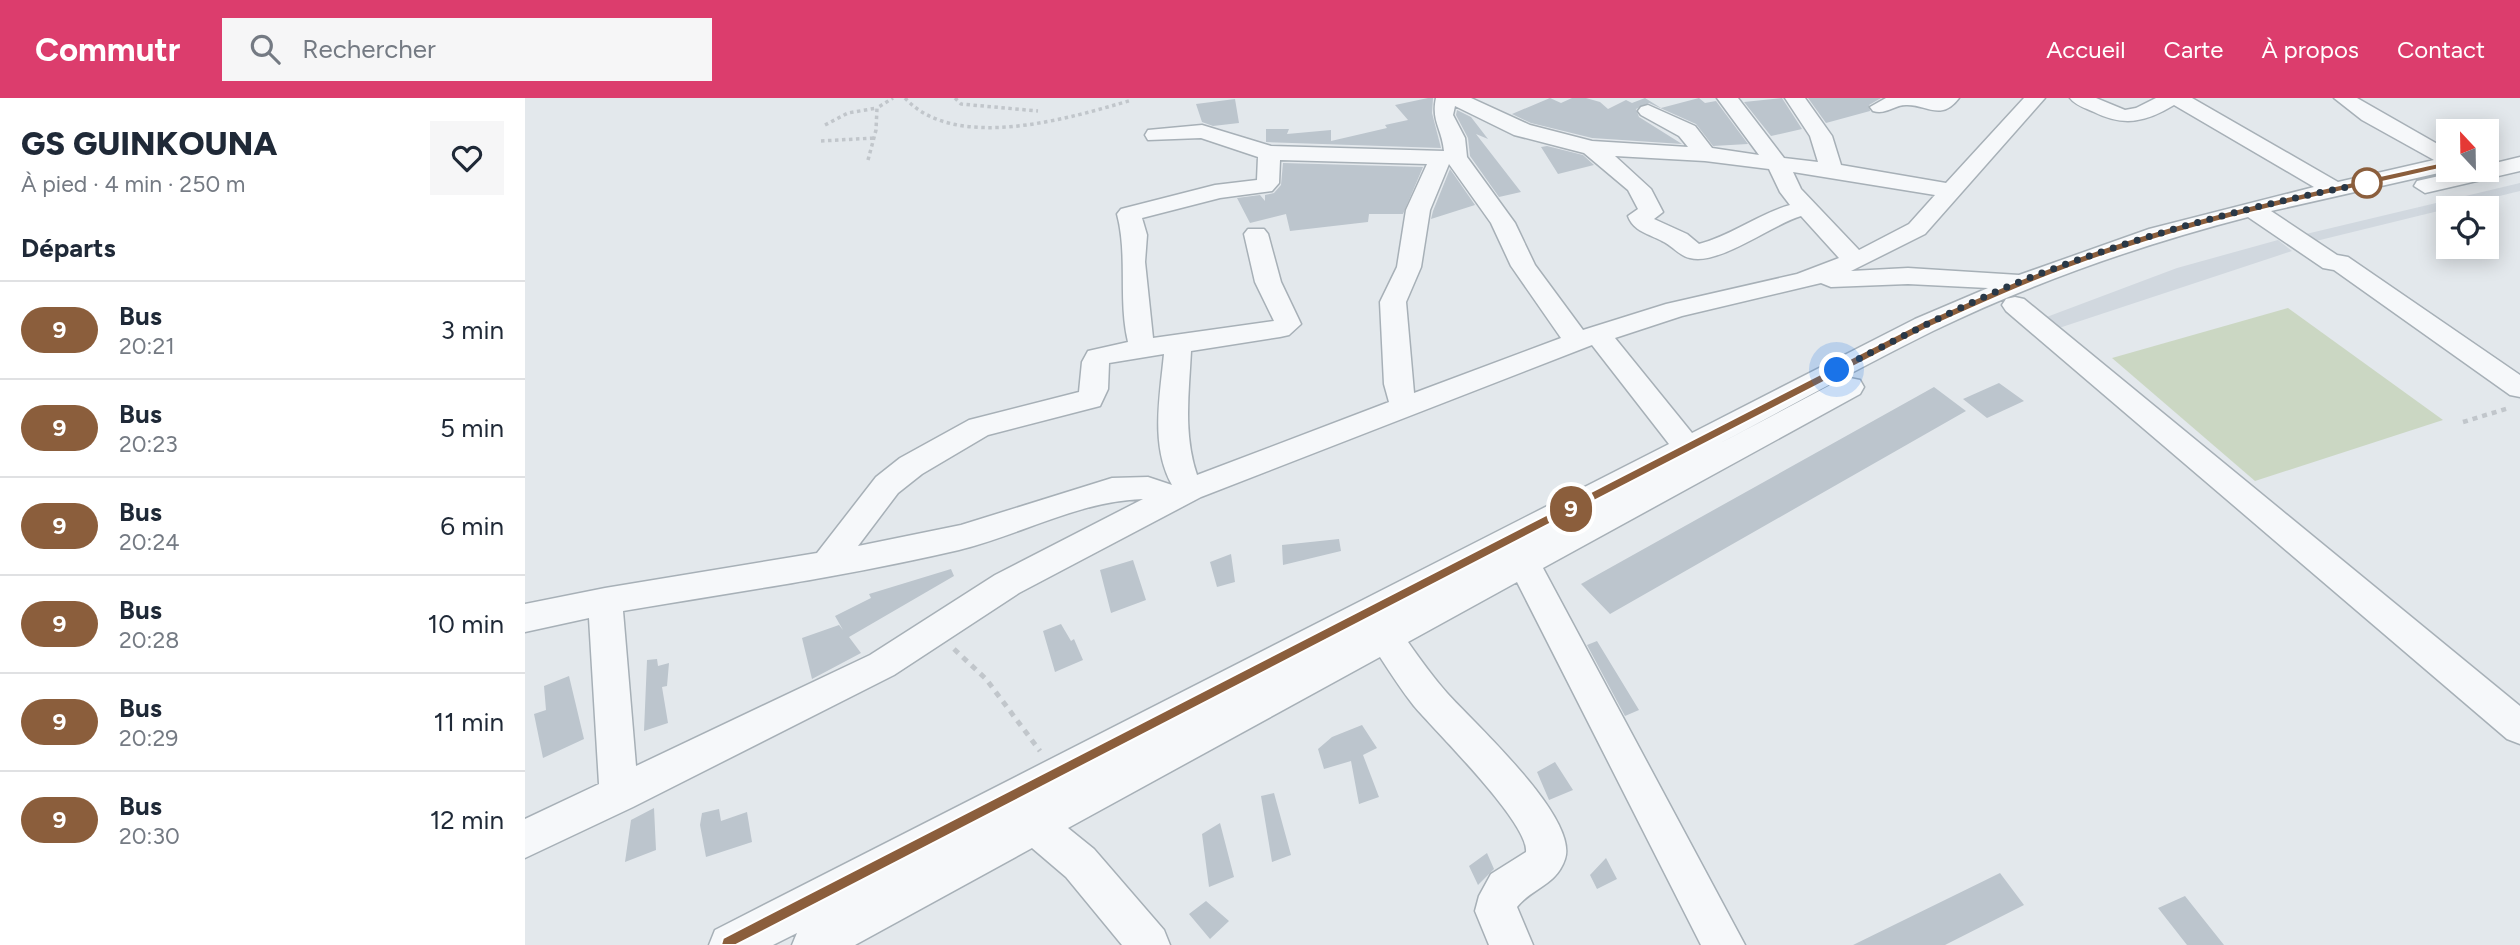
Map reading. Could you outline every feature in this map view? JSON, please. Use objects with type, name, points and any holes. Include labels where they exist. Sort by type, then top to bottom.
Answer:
[{"type":"street","points":[[1405,409],[1398,384],[1393,302],[1400,281],[1409,267],[1418,210],[1448,158],[1454,138],[1443,115],[1446,98]]},
{"type":"street","points":[[1455,98],[1522,130],[1592,148],[1705,154],[1899,180],[1950,191]]},
{"type":"street","points":[[1727,98],[1778,165],[1785,183],[1856,261]]},
{"type":"street","points":[[1795,98],[1821,136],[1832,173]]},
{"type":"street","points":[[1880,107],[1906,98],[1932,106],[1949,98]]},
{"type":"street","points":[[525,839],[882,665],[1007,584],[1180,494],[1587,337],[1675,310],[1805,280],[1856,261],[1917,229],[2035,98]]},
{"type":"street","points":[[2080,98],[2120,117],[2132,118],[2170,98]]},
{"type":"street","points":[[2177,98],[2335,190]]},
{"type":"street","points":[[2353,99],[2436,153]]},
{"type":"street","points":[[1648,111],[1686,131],[1705,154]]},
{"type":"street","points":[[1156,135],[1202,131],[1269,153],[1448,158],[1482,191],[1503,223],[1523,266],[1688,448]]},
{"type":"street","points":[[2499,152],[2520,147]]},
{"type":"street","points":[[1592,148],[1639,189],[1651,207],[1651,212],[1640,216],[1642,222],[1678,239],[1694,252],[1721,246],[1773,217],[1805,208]]},
{"type":"street","points":[[1143,348],[1136,300],[1135,235],[1129,214],[1198,199],[1215,191],[1264,186],[1268,183],[1269,153]]},
{"type":"street","points":[[813,945],[1524,563],[1805,399],[1924,326],[2017,294],[2119,247],[2520,163]]},
{"type":"street","points":[[2262,215],[2335,190],[2436,164]]},
{"type":"street","points":[[2262,215],[2332,263]]},
{"type":"street","points":[[827,564],[887,485],[911,466],[979,427],[1090,398],[1095,389],[1095,362],[1098,357],[1287,326],[1288,321],[1264,270],[1256,234]]},
{"type":"street","points":[[2520,388],[2339,262],[2325,264],[2520,402]]},
{"type":"street","points":[[1805,280],[1907,276],[2017,294],[2520,728]]},
{"type":"street","points":[[1178,344],[1176,460],[1182,480],[1180,494]]},
{"type":"street","points":[[730,945],[1688,448],[1805,399]]},
{"type":"street","points":[[525,618],[605,601],[827,564],[984,531],[1112,489],[1148,488],[1180,494]]},
{"type":"street","points":[[1524,563],[1724,945]]},
{"type":"street","points":[[605,601],[619,795]]},
{"type":"street","points":[[1385,636],[1424,692],[1520,801],[1546,841],[1548,855],[1542,866],[1507,887],[1498,897],[1495,908],[1512,945]]},
{"type":"street","points":[[1034,825],[1080,863],[1149,945]]},
{"type":"path","points":[[825,125],[848,113],[877,108],[893,98]]},
{"type":"path","points":[[905,98],[916,110],[972,129],[989,130],[1087,113],[1132,100]]},
{"type":"path","points":[[955,98],[961,103],[1038,111]]},
{"type":"path","points":[[868,160],[874,138],[877,108]]},
{"type":"path","points":[[821,141],[874,138]]},
{"type":"path","points":[[2463,422],[2520,402]]},
{"type":"path","points":[[943,651],[955,649],[960,652],[1059,775]]},
{"type":"shaded area","points":[[2520,183],[2520,191],[2499,196],[2465,196]]},
{"type":"shaded area","points":[[2436,203],[2436,212],[2316,241],[2306,234]]},
{"type":"shaded area","points":[[2278,240],[2292,251],[2059,328],[2044,318],[2177,268]]},
{"type":"green space","points":[[2288,308],[2443,420],[2255,481],[2112,358]]},
{"type":"building","points":[[1433,98],[1432,113],[1441,148],[1266,142],[1266,129],[1289,129],[1287,134],[1331,130],[1331,141],[1387,128],[1385,125],[1408,120],[1395,105]]},
{"type":"building","points":[[1550,98],[1561,103],[1572,98],[1586,98],[1600,102],[1608,109],[1626,100],[1632,103],[1645,98],[1661,108],[1699,98],[1705,103],[1716,101],[1748,144],[1713,146],[1696,124],[1649,103],[1636,109],[1639,117],[1682,144],[1592,138],[1531,123],[1512,114]]},
{"type":"building","points":[[1782,98],[1802,129],[1771,136],[1744,102]]},
{"type":"building","points":[[1808,98],[1881,98],[1869,105],[1870,111],[1826,123]]},
{"type":"building","points":[[1235,99],[1239,123],[1213,126],[1202,122],[1196,104]]},
{"type":"building","points":[[1457,110],[1471,117],[1488,139],[1476,134],[1521,192],[1499,197],[1470,156],[1468,138],[1456,115]]},
{"type":"building","points":[[1547,146],[1583,155],[1594,165],[1558,174],[1541,147]]},
{"type":"building","points":[[1283,163],[1423,167],[1403,214],[1369,214],[1368,222],[1290,231],[1286,214],[1250,223],[1237,198],[1260,195],[1265,201],[1265,195],[1274,193],[1281,185]]},
{"type":"building","points":[[1450,169],[1475,205],[1431,219],[1433,211]]},
{"type":"building","points":[[1999,383],[2024,401],[1987,418],[1963,399]]},
{"type":"building","points":[[1934,387],[1966,411],[1610,614],[1581,584]]},
{"type":"building","points":[[1339,539],[1341,551],[1283,565],[1282,545]]},
{"type":"building","points":[[1231,554],[1235,582],[1217,587],[1210,562]]},
{"type":"building","points":[[1133,560],[1146,600],[1111,613],[1100,570]]},
{"type":"building","points":[[951,569],[954,576],[849,637],[861,653],[812,679],[802,638],[839,625],[843,630],[835,616],[871,598],[869,594]]},
{"type":"building","points":[[1061,624],[1071,641],[1074,639],[1083,660],[1055,672],[1043,631]]},
{"type":"building","points":[[1597,641],[1639,710],[1625,716],[1587,645]]},
{"type":"building","points":[[657,659],[658,666],[669,663],[667,686],[662,687],[668,723],[644,731],[647,660]]},
{"type":"building","points":[[569,676],[584,739],[543,758],[534,714],[546,710],[544,686]]},
{"type":"building","points":[[1362,725],[1377,748],[1363,755],[1379,797],[1359,804],[1351,761],[1324,769],[1318,749],[1332,737]]},
{"type":"building","points":[[1555,762],[1573,790],[1549,800],[1537,772]]},
{"type":"building","points":[[1274,793],[1291,855],[1272,862],[1261,796]]},
{"type":"building","points":[[654,808],[656,850],[625,862],[631,820]]},
{"type":"building","points":[[719,809],[721,821],[747,812],[752,842],[706,857],[700,825],[702,813]]},
{"type":"building","points":[[1220,823],[1234,877],[1209,887],[1202,834]]},
{"type":"building","points":[[1487,853],[1494,869],[1478,885],[1469,866]]},
{"type":"building","points":[[1606,858],[1617,879],[1597,889],[1590,875]]},
{"type":"building","points":[[2000,873],[2024,905],[1945,945],[1853,945]]},
{"type":"building","points":[[2185,896],[2224,945],[2187,945],[2158,908]]},
{"type":"building","points":[[1206,901],[1229,921],[1210,939],[1189,914]]},
{"type":"bus line","name":"9","points":[[730,945],[1794,392],[1924,326],[2029,278],[2119,247],[2252,209],[2436,167]]},
{"type":"route","points":[[1837,370],[1924,326],[2051,270],[2119,247],[2252,209],[2367,183]]}]
